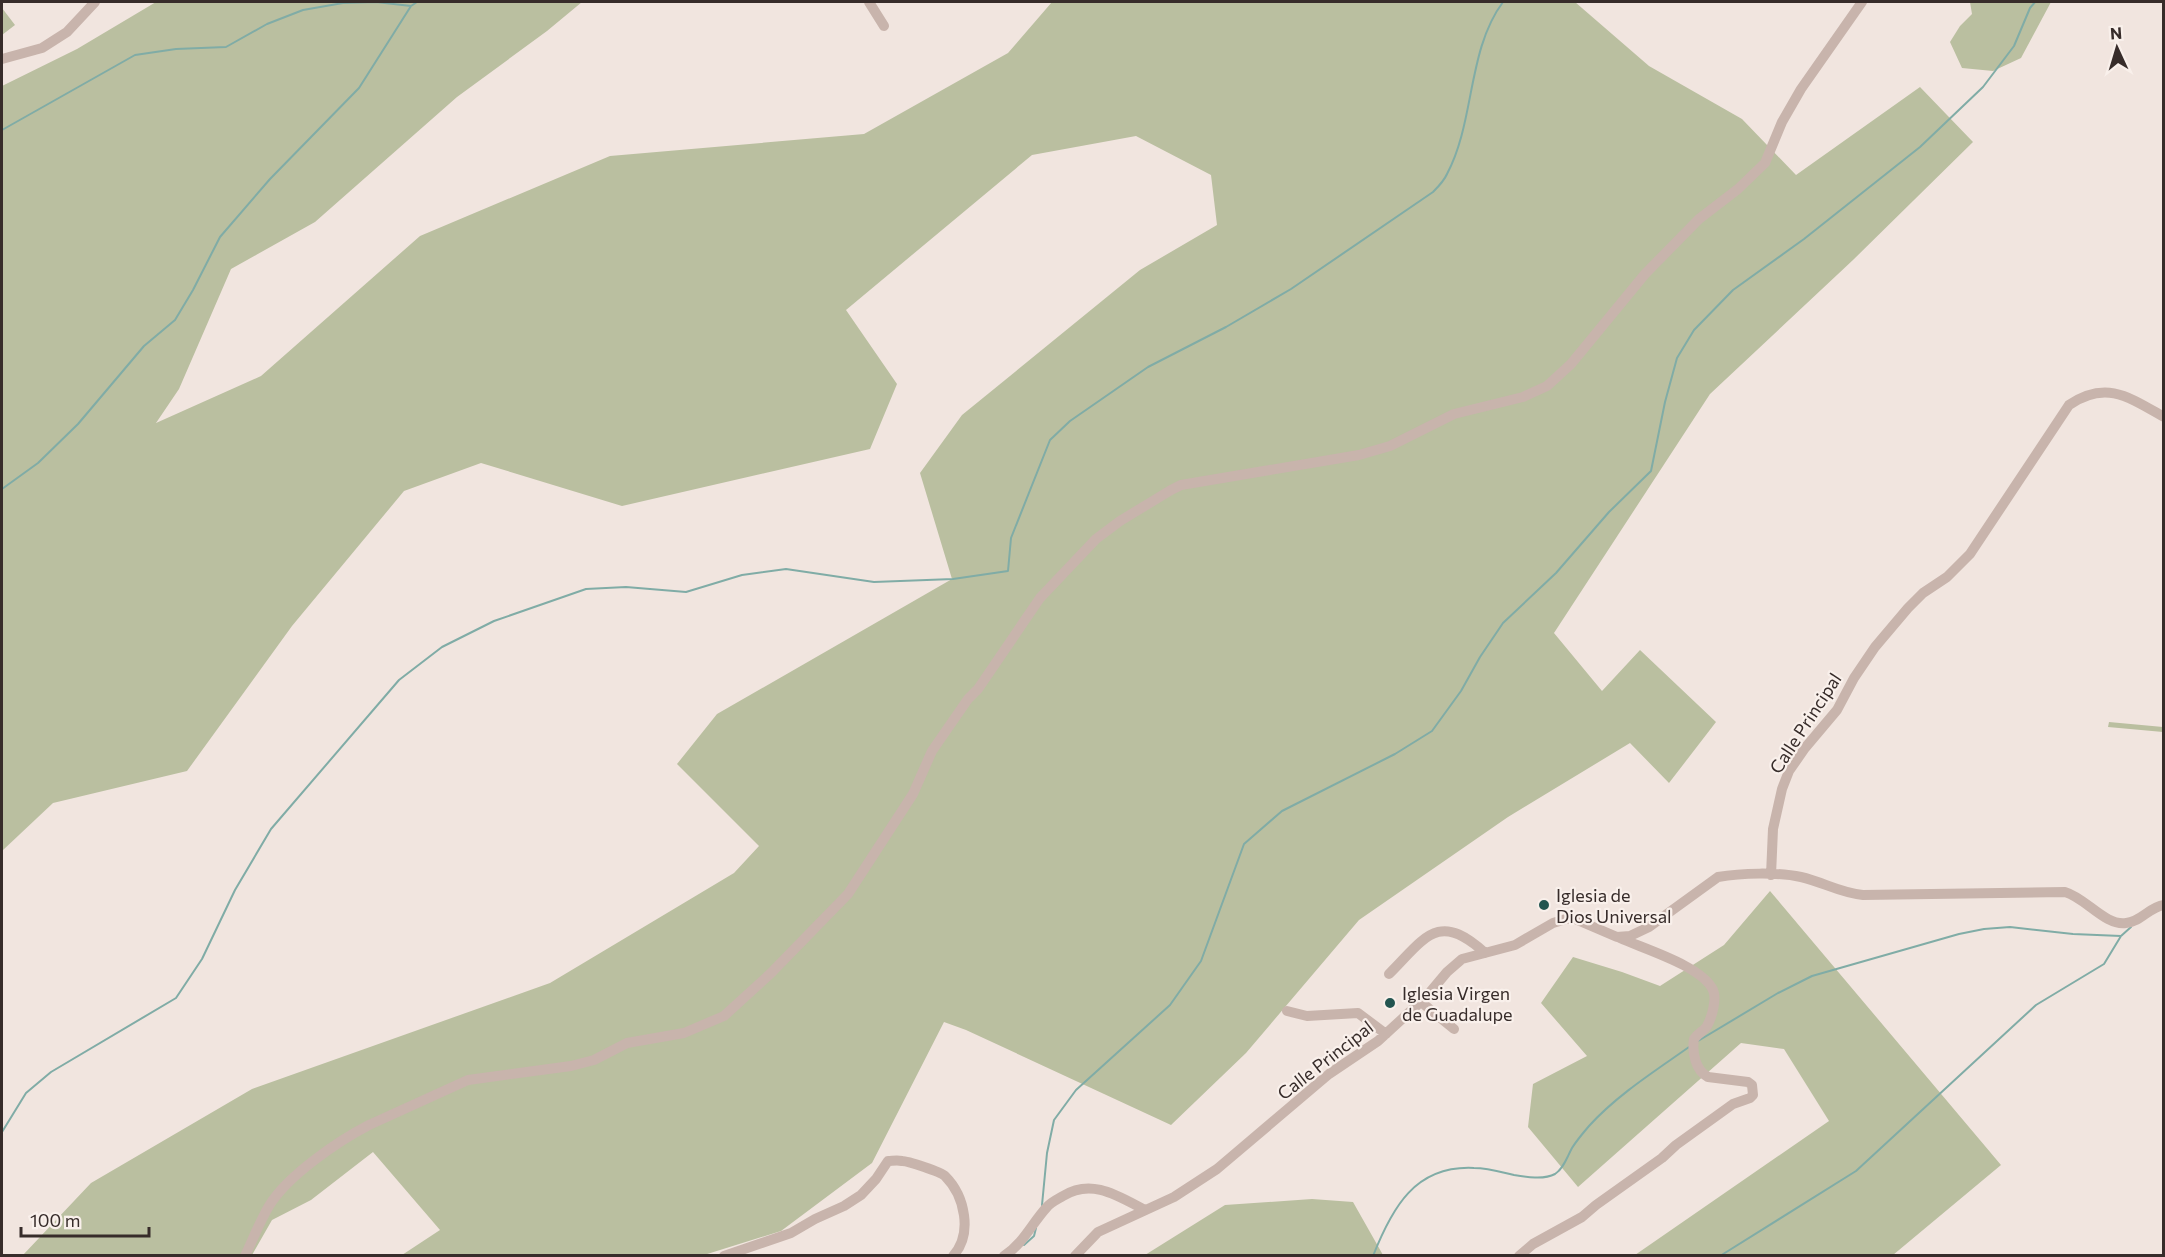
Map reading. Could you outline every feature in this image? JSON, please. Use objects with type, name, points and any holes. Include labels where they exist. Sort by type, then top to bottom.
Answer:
[{"type":"street","points":[[2,59],[42,48],[67,32],[95,2]]},
{"type":"street","points":[[869,2],[885,26]]},
{"type":"street","points":[[245,1256],[270,1205],[280,1191],[312,1162],[355,1132],[468,1080],[572,1066],[594,1060],[627,1043],[684,1033],[698,1028],[724,1016],[738,1005],[848,894],[913,794],[932,751],[968,699],[978,689],[1040,598],[1095,539],[1120,521],[1181,485],[1359,455],[1390,446],[1454,414],[1523,397],[1547,386],[1571,364],[1645,274],[1700,219],[1738,189],[1765,163],[1782,122],[1801,89],[1862,2]]},
{"type":"street","name":"Calle Principal","points":[[1771,875],[1773,829],[1782,789],[1789,771],[1837,710],[1854,678],[1875,647],[1923,593],[1947,577],[1970,554],[2069,405],[2087,394],[2103,392],[2134,400],[2163,417]]},
{"type":"street","points":[[1617,937],[1624,938],[1639,934],[1718,878],[1731,875],[1803,877],[1839,891],[1856,894],[2065,892],[2081,899],[2106,918],[2120,923],[2134,922],[2154,908],[2163,905]]},
{"type":"street","name":"Calle Principal","points":[[1075,1256],[1098,1232],[1174,1197],[1217,1169],[1329,1074],[1386,1034],[1421,1002],[1458,962],[1485,952],[1515,945],[1553,923],[1575,919],[1683,965],[1708,982],[1715,993],[1715,1000],[1707,1027],[1694,1038],[1694,1054],[1698,1066],[1708,1077],[1748,1082],[1752,1085],[1753,1095],[1733,1104],[1582,1217],[1533,1244],[1519,1256]]},
{"type":"street","points":[[1389,974],[1425,938],[1437,931],[1455,932],[1475,943],[1485,952]]},
{"type":"street","points":[[1421,1002],[1454,1029]]},
{"type":"street","points":[[1287,1011],[1307,1016],[1358,1013],[1386,1034]]},
{"type":"street","points":[[724,1256],[791,1233],[814,1219],[844,1206],[876,1179],[888,1161],[903,1160],[944,1174],[956,1191],[963,1206],[964,1230],[961,1247],[953,1256]]},
{"type":"street","points":[[1004,1256],[1014,1249],[1048,1205],[1073,1190],[1090,1187],[1121,1197],[1145,1210]]},
{"type":"green space","points":[[156,2],[582,2],[547,31],[457,97],[315,222],[231,269],[179,389],[156,423],[261,376],[420,236],[610,156],[864,134],[1008,53],[1052,2],[1575,2],[1649,66],[1742,119],[1796,175],[1920,87],[1973,142],[1853,260],[1710,394],[1554,633],[1602,691],[1640,650],[1716,722],[1669,783],[1630,743],[1508,817],[1359,920],[1246,1053],[1171,1125],[966,1030],[944,1022],[872,1163],[781,1231],[704,1255],[402,1255],[440,1230],[373,1152],[311,1200],[272,1220],[252,1255],[23,1255],[91,1183],[252,1089],[550,983],[734,873],[759,846],[677,764],[717,714],[952,579],[920,473],[962,415],[1140,270],[1217,225],[1211,175],[1136,136],[1032,155],[846,310],[897,384],[870,449],[622,506],[481,463],[404,491],[292,626],[187,771],[53,803],[2,851],[2,86],[77,49]]},
{"type":"green space","points":[[1970,2],[2051,2],[2021,58],[1993,71],[1962,68],[1950,42],[1960,26],[1972,14]]},
{"type":"green space","points":[[2,8],[15,25],[2,35]]},
{"type":"green space","points":[[2109,722],[2163,727],[2163,732],[2108,727]]},
{"type":"green space","points":[[1770,891],[2001,1165],[1893,1255],[1635,1255],[1829,1121],[1784,1049],[1741,1043],[1578,1187],[1528,1127],[1533,1084],[1587,1056],[1541,1003],[1573,957],[1660,986],[1724,945]]},
{"type":"green space","points":[[1312,1199],[1353,1202],[1383,1255],[1145,1255],[1225,1205]]},
{"type":"waterway","points":[[2,130],[135,55],[176,49],[226,47],[267,24],[303,10],[343,3],[376,2],[411,6]]},
{"type":"waterway","points":[[2,489],[38,463],[78,424],[144,346],[175,320],[220,237],[270,179],[359,88],[411,6],[417,2]]},
{"type":"waterway","points":[[2,1132],[26,1093],[51,1072],[176,998],[202,959],[235,890],[271,829],[399,680],[442,647],[494,621],[586,589],[626,587],[686,592],[742,575],[786,569],[874,582],[953,579],[1008,571],[1011,538],[1050,440],[1070,421],[1148,367],[1226,327],[1291,289],[1439,186],[1446,177],[1456,154],[1483,42],[1491,21],[1503,2]]},
{"type":"waterway","points":[[1042,1205],[1047,1153],[1054,1120],[1076,1090],[1170,1005],[1201,961],[1244,844],[1282,811],[1395,754],[1432,731],[1461,691],[1503,623],[1556,573],[1609,512],[1651,471],[1665,402],[1677,358],[1694,330],[1733,290],[1804,239],[1920,147],[1983,87],[2014,46],[2030,8],[2035,2]]},
{"type":"waterway","points":[[1698,1041],[1778,993],[1812,976],[1959,934],[2010,927],[2073,934],[2121,936]]},
{"type":"waterway","points":[[1720,1256],[1856,1171],[2036,1005],[2104,964],[2121,936],[2131,927]]},
{"type":"waterway","points":[[1373,1256],[1398,1206],[1421,1182],[1436,1174],[1454,1169],[1484,1169],[1535,1178],[1555,1174],[1563,1166],[1578,1139],[1600,1115],[1637,1084],[1689,1047]]},
{"type":"waterway","points":[[1024,1245],[1034,1236],[1036,1228]]},
{"type":"place","name":"Iglesia de Dios Universal","points":[[1544,905]]},
{"type":"place","name":"Iglesia Virgen de Guadalupe","points":[[1390,1003]]}]
